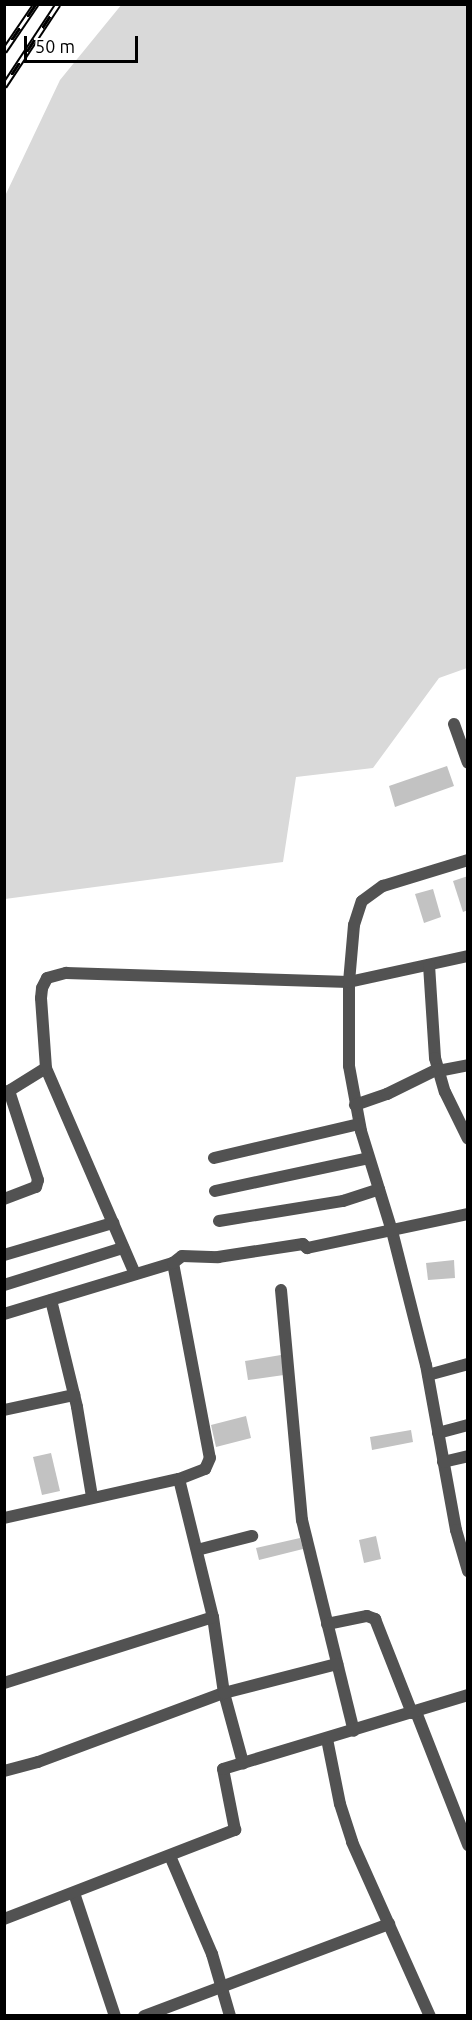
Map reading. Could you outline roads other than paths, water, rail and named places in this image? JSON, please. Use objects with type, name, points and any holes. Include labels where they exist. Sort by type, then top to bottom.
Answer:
[{"type":"street","points":[[454,724],[467,762]]},
{"type":"street","points":[[468,860],[383,886],[362,901],[354,925],[349,982],[349,1066],[355,1105],[392,1231],[428,1375],[443,1462],[462,1529],[468,1571]]},
{"type":"street","points":[[135,1274],[46,1068],[42,1033],[42,988],[47,978],[53,975],[349,982],[468,956]]},
{"type":"street","points":[[429,965],[438,1070],[445,1092],[468,1138]]},
{"type":"street","points":[[355,1105],[387,1094],[438,1070],[468,1065]]},
{"type":"street","points":[[4,1199],[36,1187],[38,1180],[7,1092],[46,1068]]},
{"type":"street","points":[[214,1158],[359,1124]]},
{"type":"street","points":[[215,1191],[369,1158]]},
{"type":"street","points":[[219,1221],[332,1203],[379,1189]]},
{"type":"street","points":[[4,1314],[173,1263],[182,1256],[218,1257],[303,1244],[306,1248],[468,1214]]},
{"type":"street","points":[[4,1255],[113,1222]]},
{"type":"street","points":[[4,1285],[123,1248]]},
{"type":"street","points":[[4,1518],[179,1479],[205,1469],[210,1458],[173,1263]]},
{"type":"street","points":[[281,1290],[302,1520],[354,1731]]},
{"type":"street","points":[[51,1300],[74,1395],[92,1497]]},
{"type":"street","points":[[428,1375],[468,1364]]},
{"type":"street","points":[[4,1410],[74,1395]]},
{"type":"street","points":[[438,1433],[468,1425]]},
{"type":"street","points":[[443,1462],[468,1456]]},
{"type":"street","points":[[179,1479],[213,1617],[224,1693],[243,1764]]},
{"type":"street","points":[[197,1551],[252,1536]]},
{"type":"street","points":[[327,1624],[367,1616],[375,1619],[468,1845]]},
{"type":"street","points":[[4,1683],[213,1617]]},
{"type":"street","points":[[4,1771],[38,1762],[224,1693],[338,1664]]},
{"type":"street","points":[[4,1919],[235,1830],[223,1769],[468,1695]]},
{"type":"street","points":[[327,1739],[340,1804],[352,1842],[430,2016]]},
{"type":"street","points":[[170,1856],[212,1953],[220,1988],[230,2016]]},
{"type":"street","points":[[74,1893],[115,2016]]},
{"type":"street","points":[[144,2016],[389,1924]]},
{"type":"railway","points":[[4,51],[36,4]]},
{"type":"railway","points":[[4,86],[58,4]]}]
